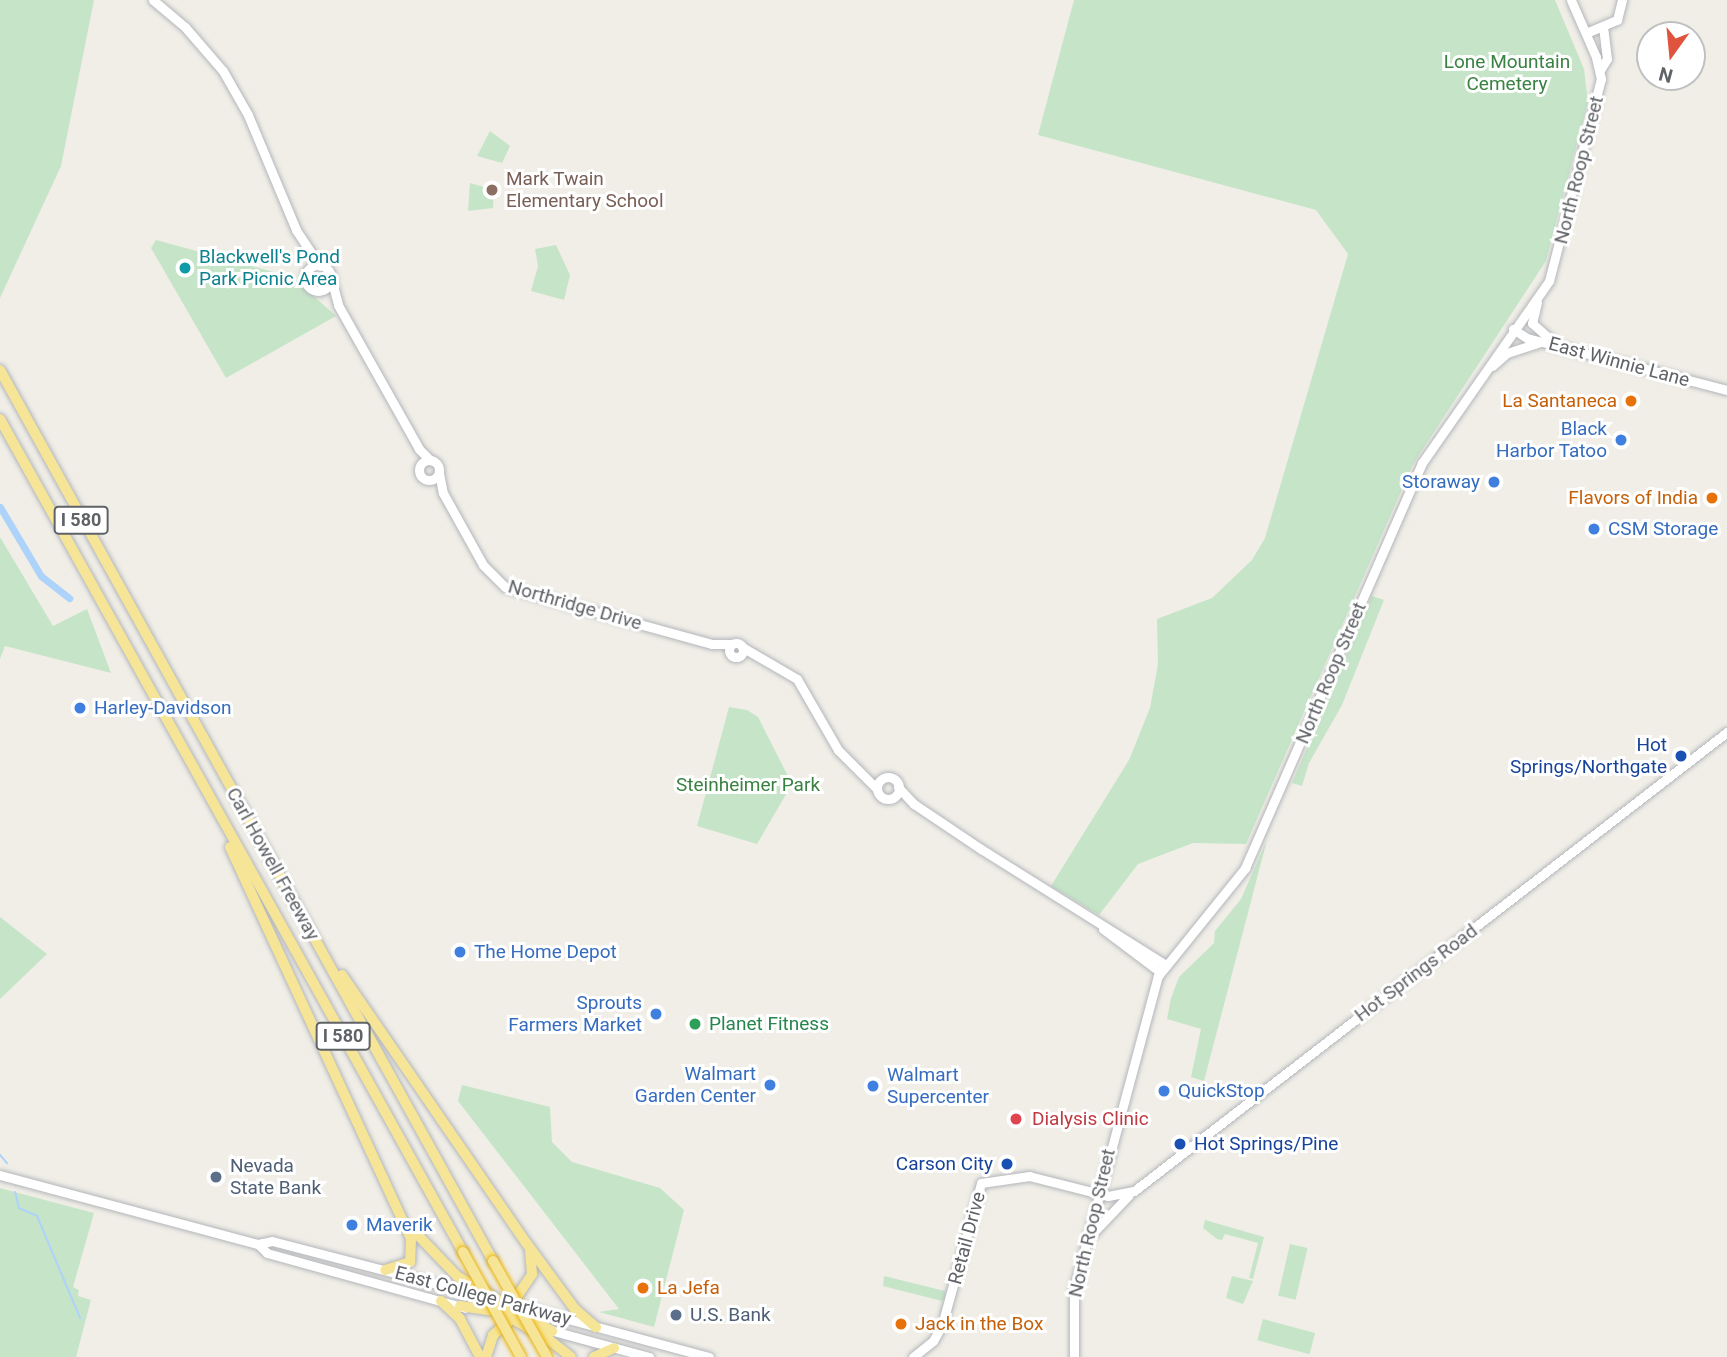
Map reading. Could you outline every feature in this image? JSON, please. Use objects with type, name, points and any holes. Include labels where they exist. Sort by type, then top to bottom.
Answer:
[{"type":"highway","name":"Carl Howell Freeway","points":[[0,370],[547,1357]]},
{"type":"highway","name":"Carl Howell Freeway","points":[[0,419],[521,1357]]},
{"type":"highway","points":[[223,821],[227,841],[400,1211],[413,1254],[402,1267],[385,1270]]},
{"type":"highway","points":[[259,839],[349,985],[527,1244],[575,1309],[596,1326]]},
{"type":"highway","points":[[400,1211],[438,1261],[571,1357]]},
{"type":"highway","points":[[460,1306],[500,1304],[524,1291],[532,1274],[527,1244]]},
{"type":"highway","points":[[463,1291],[500,1304]]},
{"type":"highway","points":[[441,1301],[460,1319],[480,1357]]},
{"type":"highway","points":[[486,1357],[497,1330],[519,1318],[555,1316]]},
{"type":"highway","points":[[519,1318],[552,1331]]},
{"type":"highway","points":[[594,1357],[614,1348]]},
{"type":"street","points":[[153,0],[192,34],[223,71],[248,115],[302,243],[331,278],[341,310],[419,449],[437,463],[439,473],[428,480],[420,474],[419,449]]},
{"type":"street","name":"North Roop Street","points":[[1074,1357],[1073,1289],[1162,968],[1245,868],[1414,480],[1513,329],[1537,302],[1556,262],[1597,105],[1600,70],[1571,0]]},
{"type":"street","points":[[1586,33],[1617,20],[1622,0]]},
{"type":"street","points":[[1600,70],[1607,59],[1603,27]]},
{"type":"street","points":[[302,243],[307,286],[341,310]]},
{"type":"street","points":[[305,276],[311,267],[320,265]]},
{"type":"street","points":[[316,291],[327,288],[331,278]]},
{"type":"street","points":[[1537,302],[1532,323],[1559,347]]},
{"type":"street","name":"East Winnie Lane","points":[[1513,329],[1543,343],[1727,390]]},
{"type":"street","points":[[1486,373],[1507,353],[1543,343]]},
{"type":"street","points":[[420,466],[430,460]]},
{"type":"street","name":"Northridge Drive","points":[[439,473],[443,494]]},
{"type":"street","name":"Northridge Drive","points":[[428,480],[443,494],[483,565],[505,587],[764,658],[797,679],[838,750],[864,774],[883,798],[914,804]]},
{"type":"street","name":"Hot Springs Road","points":[[1085,1243],[1101,1220],[1134,1191],[1727,732]]},
{"type":"street","name":"Northridge Drive","points":[[864,774],[893,779],[914,804],[1102,928],[1116,943],[1162,968]]},
{"type":"street","points":[[877,789],[885,778]]},
{"type":"street","points":[[891,799],[898,787]]},
{"type":"street","name":"East College Parkway","points":[[0,1175],[258,1244],[272,1241],[463,1291]]},
{"type":"street","name":"Retail Drive","points":[[913,1357],[933,1341],[942,1325],[981,1183],[1029,1176],[1098,1193]]},
{"type":"street","points":[[1098,1193],[1121,1196],[1134,1191]]},
{"type":"street","name":"East College Parkway","points":[[258,1244],[267,1253],[460,1306],[519,1318]]},
{"type":"street","name":"East College Parkway","points":[[500,1304],[596,1326],[709,1357]]},
{"type":"street","name":"East College Parkway","points":[[552,1331],[649,1357]]},
{"type":"green space","points":[[0,0],[94,0],[61,166],[0,298]]},
{"type":"green space","name":"Lone Mountain Cemetery","points":[[1074,0],[1555,0],[1584,69],[1588,102],[1546,261],[1413,464],[1246,844],[1193,843],[1138,864],[1099,915],[1051,886],[1129,760],[1150,708],[1158,664],[1157,619],[1212,598],[1252,560],[1265,538],[1348,254],[1316,210],[1038,135]]},
{"type":"green space","points":[[490,131],[510,146],[502,163],[477,156]]},
{"type":"green space","points":[[470,183],[494,190],[493,208],[468,211]]},
{"type":"green space","points":[[156,240],[292,277],[336,316],[226,378],[151,248]]},
{"type":"green space","points":[[556,245],[570,275],[564,300],[531,291],[538,266],[535,249]]},
{"type":"green space","points":[[0,537],[53,626],[87,609],[111,673],[5,646],[0,659]]},
{"type":"green space","points":[[1372,596],[1384,600],[1342,705],[1309,763],[1302,786],[1292,783]]},
{"type":"green space","name":"Steinheimer Park","points":[[729,707],[747,710],[758,717],[792,784],[757,844],[697,826]]},
{"type":"green space","points":[[1267,840],[1204,1081],[1191,1077],[1201,1029],[1167,1019],[1171,998],[1179,977],[1214,943],[1215,931],[1241,899]]},
{"type":"green space","points":[[0,917],[47,954],[0,999]]},
{"type":"green space","points":[[462,1085],[550,1107],[552,1142],[572,1162],[660,1188],[684,1210],[654,1327],[599,1312],[619,1309],[458,1101]]},
{"type":"green space","points":[[0,1188],[94,1213],[73,1287],[79,1290],[78,1296],[91,1300],[76,1357],[0,1357]]},
{"type":"green space","points":[[1205,1220],[1264,1237],[1253,1279],[1249,1278],[1258,1243],[1225,1234],[1222,1240],[1217,1239],[1203,1228]]},
{"type":"green space","points":[[1290,1244],[1308,1248],[1296,1300],[1278,1296]]},
{"type":"green space","points":[[884,1276],[945,1291],[945,1298],[942,1301],[883,1286]]},
{"type":"green space","points":[[1232,1276],[1253,1281],[1243,1304],[1226,1298]]},
{"type":"green space","points":[[1263,1319],[1315,1333],[1309,1354],[1257,1340]]},
{"type":"waterway","points":[[0,507],[41,576],[69,598]]},
{"type":"waterway","points":[[0,1155],[7,1163]]},
{"type":"waterway","points":[[15,1192],[19,1208],[37,1216],[80,1318]]},
{"type":"place","name":"Mark Twain Elementary School","points":[[492,190]]},
{"type":"place","name":"Blackwell's Pond Park Picnic Area","points":[[185,268]]},
{"type":"place","name":"La Santaneca","points":[[1631,401]]},
{"type":"place","name":"Black Harbor Tatoo","points":[[1621,440]]},
{"type":"place","name":"Storaway","points":[[1494,482]]},
{"type":"place","name":"Flavors of India","points":[[1712,498]]},
{"type":"place","name":"CSM Storage","points":[[1594,529]]},
{"type":"place","name":"Harley-Davidson","points":[[80,708]]},
{"type":"place","name":"Hot Springs/Northgate","points":[[1681,756]]},
{"type":"place","name":"The Home Depot","points":[[460,952]]},
{"type":"place","name":"Sprouts Farmers Market","points":[[656,1014]]},
{"type":"place","name":"Planet Fitness","points":[[695,1024]]},
{"type":"place","name":"Walmart Garden Center","points":[[770,1085]]},
{"type":"place","name":"Walmart Supercenter","points":[[873,1086]]},
{"type":"place","name":"QuickStop","points":[[1164,1091]]},
{"type":"place","name":"Dialysis Clinic","points":[[1016,1119]]},
{"type":"place","name":"Hot Springs/Pine","points":[[1180,1144]]},
{"type":"place","name":"Carson City","points":[[1007,1164]]},
{"type":"place","name":"Nevada State Bank","points":[[216,1177]]},
{"type":"place","name":"Maverik","points":[[352,1225]]},
{"type":"place","name":"La Jefa","points":[[643,1288]]},
{"type":"place","name":"U.S. Bank","points":[[676,1315]]},
{"type":"place","name":"Jack in the Box","points":[[901,1324]]}]
